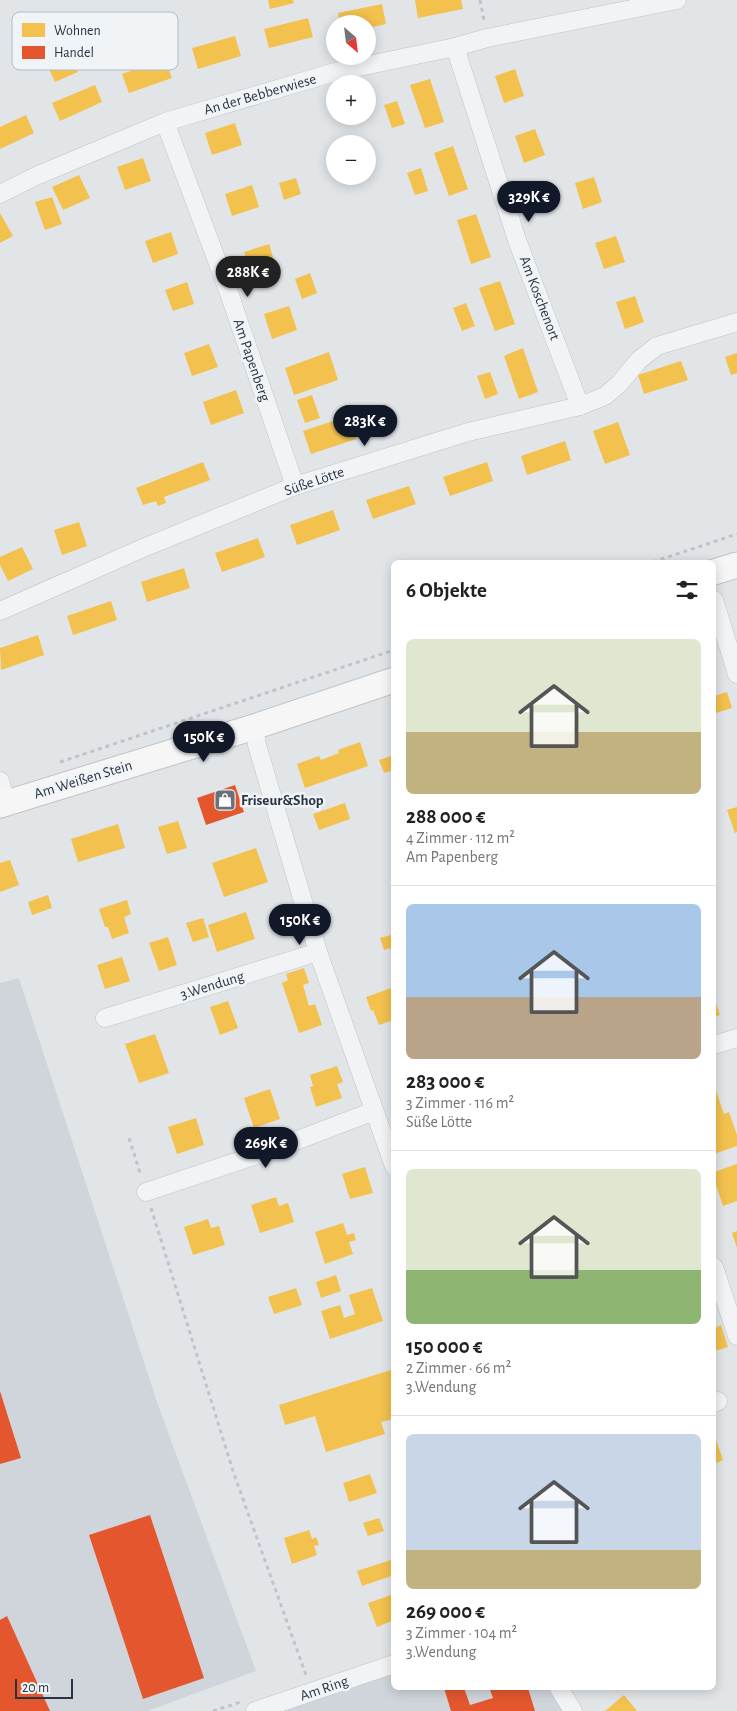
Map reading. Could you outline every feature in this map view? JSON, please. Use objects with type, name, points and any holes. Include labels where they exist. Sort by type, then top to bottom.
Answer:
[{"type":"street","name":"An der Bebberwiese","points":[[0,194],[36,176],[165,122],[335,72],[455,47],[487,38],[677,0]]},
{"type":"street","name":"Am Koschenort","points":[[455,47],[517,240],[580,406]]},
{"type":"street","name":"Am Papenberg","points":[[165,122],[228,290],[295,486]]},
{"type":"street","name":"Süße Lötte","points":[[0,612],[143,548],[295,486],[468,432],[580,406],[605,396],[619,384],[639,360],[656,346],[737,322]]},
{"type":"street","points":[[716,571],[737,565]]},
{"type":"street","points":[[716,606],[737,674]]},
{"type":"street","name":"Am Weißen Stein","points":[[2,796],[254,727],[391,681]]},
{"type":"street","points":[[254,727],[257,745],[318,952],[374,1111],[391,1154]]},
{"type":"street","name":"3.Wendung","points":[[105,1018],[318,952]]},
{"type":"street","points":[[716,1044],[737,1038]]},
{"type":"street","points":[[146,1192],[269,1151],[374,1111]]},
{"type":"street","points":[[716,1273],[737,1336]]},
{"type":"street","name":"Am Ring","points":[[255,1711],[391,1665]]},
{"type":"street","points":[[560,1690],[572,1711]]},
{"type":"path","points":[[659,560],[737,534]]},
{"type":"path","points":[[56,763],[391,651]]},
{"type":"path","points":[[129,1138],[234,1474],[312,1692]]},
{"type":"shaded area","points":[[19,978],[158,1405],[256,1671],[148,1711],[0,1711],[0,983]]},
{"type":"shaded area","points":[[391,1665],[391,1690],[560,1690],[573,1711],[255,1711]]},
{"type":"building: Wohnen","points":[[268,0],[293,0],[294,3],[270,9]]},
{"type":"building: Wohnen","points":[[415,0],[461,0],[463,9],[418,18]]},
{"type":"building: Wohnen","points":[[382,4],[386,24],[376,26],[376,15],[338,15],[338,13]]},
{"type":"building: Wohnen","points":[[308,18],[313,37],[269,48],[264,29]]},
{"type":"building: Wohnen","points":[[235,36],[241,56],[198,69],[192,48]]},
{"type":"building: Wohnen","points":[[515,69],[524,96],[504,103],[495,76]]},
{"type":"building: Wohnen","points":[[49,70],[77,70],[78,72],[55,82]]},
{"type":"building: Wohnen","points":[[133,70],[169,70],[172,78],[129,93],[122,74]]},
{"type":"building: Wohnen","points":[[430,79],[444,122],[425,128],[410,85]]},
{"type":"building: Wohnen","points":[[95,85],[102,102],[60,121],[52,103]]},
{"type":"building: Wohnen","points":[[397,101],[405,124],[392,128],[384,105]]},
{"type":"building: Wohnen","points":[[26,115],[34,133],[0,149],[0,127]]},
{"type":"building: Wohnen","points":[[235,123],[242,145],[212,155],[205,133]]},
{"type":"building: Wohnen","points":[[535,129],[545,155],[524,163],[515,136]]},
{"type":"building: Wohnen","points":[[453,146],[468,189],[449,196],[434,153]]},
{"type":"building: Wohnen","points":[[143,158],[151,181],[125,190],[117,167]]},
{"type":"building: Wohnen","points":[[421,168],[428,191],[415,195],[407,173]]},
{"type":"building: Wohnen","points":[[79,175],[90,198],[63,210],[52,187]]},
{"type":"building: Wohnen","points":[[594,177],[602,202],[583,209],[575,183]]},
{"type":"building: Wohnen","points":[[296,178],[301,194],[284,200],[279,183]]},
{"type":"building: Wohnen","points":[[252,185],[259,207],[232,216],[225,194]]},
{"type":"building: Wohnen","points":[[52,197],[62,224],[45,230],[35,202]]},
{"type":"building: Wohnen","points":[[0,213],[13,236],[0,243]]},
{"type":"building: Wohnen","points":[[476,214],[491,257],[471,264],[457,220]]},
{"type":"building: Wohnen","points":[[171,232],[178,254],[153,263],[145,241]]},
{"type":"building: Wohnen","points":[[616,236],[625,262],[604,269],[595,243]]},
{"type":"building: Wohnen","points":[[269,244],[276,267],[251,275],[244,252]]},
{"type":"building: Wohnen","points":[[310,273],[317,293],[302,299],[295,279]]},
{"type":"building: Wohnen","points":[[500,281],[515,324],[495,331],[479,288]]},
{"type":"building: Wohnen","points":[[187,282],[194,304],[173,311],[165,290]]},
{"type":"building: Wohnen","points":[[635,296],[644,322],[625,329],[616,302]]},
{"type":"building: Wohnen","points":[[466,303],[475,326],[462,331],[453,308]]},
{"type":"building: Wohnen","points":[[289,306],[297,330],[272,339],[264,314]]},
{"type":"building: Wohnen","points":[[209,344],[218,367],[192,376],[184,353]]},
{"type":"building: Wohnen","points":[[523,348],[538,392],[519,399],[504,356]]},
{"type":"building: Wohnen","points":[[329,352],[338,380],[294,395],[285,368]]},
{"type":"building: Wohnen","points":[[737,353],[737,373],[731,375],[725,357]]},
{"type":"building: Wohnen","points":[[681,361],[688,380],[644,394],[638,375]]},
{"type":"building: Wohnen","points":[[490,372],[498,394],[485,399],[477,376]]},
{"type":"building: Wohnen","points":[[236,390],[244,413],[211,425],[203,402]]},
{"type":"building: Wohnen","points":[[312,395],[320,418],[305,423],[297,400]]},
{"type":"building: Wohnen","points":[[386,404],[393,425],[363,435],[355,414]]},
{"type":"building: Wohnen","points":[[348,416],[356,439],[311,454],[303,431]]},
{"type":"building: Wohnen","points":[[618,422],[630,455],[605,464],[593,431]]},
{"type":"building: Wohnen","points":[[565,441],[571,460],[527,475],[521,456]]},
{"type":"building: Wohnen","points":[[203,462],[210,480],[164,497],[166,503],[158,506],[156,501],[143,505],[136,488]]},
{"type":"building: Wohnen","points":[[487,462],[493,481],[450,496],[443,477]]},
{"type":"building: Wohnen","points":[[409,486],[416,504],[373,519],[366,500]]},
{"type":"building: Wohnen","points":[[333,510],[340,530],[297,545],[290,525]]},
{"type":"building: Wohnen","points":[[79,522],[87,546],[62,555],[54,530]]},
{"type":"building: Wohnen","points":[[258,538],[265,557],[222,572],[215,553]]},
{"type":"building: Wohnen","points":[[22,547],[33,569],[8,581],[0,565],[0,557]]},
{"type":"building: Wohnen","points":[[184,568],[190,588],[147,602],[141,582]]},
{"type":"building: Wohnen","points":[[111,601],[117,620],[73,635],[67,616]]},
{"type":"building: Wohnen","points":[[38,635],[44,655],[1,670],[0,648]]},
{"type":"building: Wohnen","points":[[727,692],[732,708],[716,713],[716,695]]},
{"type":"building: Wohnen","points":[[360,742],[368,766],[305,788],[297,764],[319,756],[321,760],[339,753],[338,750]]},
{"type":"building: Wohnen","points":[[391,756],[391,771],[384,773],[379,760]]},
{"type":"building: Wohnen","points":[[345,803],[350,819],[319,830],[313,814]]},
{"type":"building: Wohnen","points":[[737,807],[737,832],[735,833],[727,810]]},
{"type":"building: Wohnen","points":[[178,821],[187,848],[167,854],[158,827]]},
{"type":"building: Wohnen","points":[[118,824],[125,848],[78,862],[71,839]]},
{"type":"building: Wohnen","points":[[256,848],[268,882],[224,897],[212,863]]},
{"type":"building: Wohnen","points":[[10,860],[19,885],[0,892],[0,863]]},
{"type":"building: Wohnen","points":[[48,895],[52,908],[32,915],[28,902]]},
{"type":"building: Wohnen","points":[[127,900],[131,914],[124,917],[129,933],[112,939],[108,927],[105,927],[99,909]]},
{"type":"building: Wohnen","points":[[246,912],[255,939],[217,952],[208,925]]},
{"type":"building: Wohnen","points":[[203,918],[209,937],[193,942],[186,923]]},
{"type":"building: Wohnen","points":[[391,935],[391,951],[390,948],[384,950],[380,938]]},
{"type":"building: Wohnen","points":[[168,937],[177,965],[159,971],[149,943]]},
{"type":"building: Wohnen","points":[[122,957],[130,981],[105,989],[97,965]]},
{"type":"building: Wohnen","points":[[304,968],[309,983],[303,985],[309,1006],[315,1004],[322,1025],[299,1033],[282,983],[288,980],[286,974]]},
{"type":"building: Wohnen","points":[[391,988],[391,1021],[379,1025],[366,997]]},
{"type":"building: Wohnen","points":[[228,1001],[238,1028],[220,1035],[210,1007]]},
{"type":"building: Wohnen","points":[[716,1003],[720,1015],[716,1016]]},
{"type":"building: Wohnen","points":[[155,1034],[169,1073],[139,1083],[125,1044]]},
{"type":"building: Wohnen","points":[[337,1066],[343,1082],[337,1084],[342,1098],[316,1107],[310,1087],[313,1086],[310,1075]]},
{"type":"building: Wohnen","points":[[270,1089],[280,1119],[254,1128],[244,1098]]},
{"type":"building: Wohnen","points":[[716,1091],[724,1114],[729,1112],[737,1135],[737,1146],[716,1153]]},
{"type":"building: Wohnen","points":[[196,1118],[204,1145],[177,1154],[168,1127]]},
{"type":"building: Wohnen","points":[[737,1164],[737,1201],[723,1206],[716,1185],[716,1171]]},
{"type":"building: Wohnen","points":[[365,1167],[373,1193],[350,1199],[342,1174]]},
{"type":"building: Wohnen","points":[[276,1197],[279,1206],[288,1203],[294,1222],[260,1233],[251,1205]]},
{"type":"building: Wohnen","points":[[208,1219],[211,1228],[219,1226],[225,1245],[193,1255],[184,1227]]},
{"type":"building: Wohnen","points":[[343,1223],[347,1235],[354,1233],[356,1240],[349,1242],[353,1254],[325,1264],[315,1232]]},
{"type":"building: Wohnen","points":[[737,1231],[737,1248],[732,1233]]},
{"type":"building: Wohnen","points":[[336,1275],[341,1291],[321,1298],[316,1282]]},
{"type":"building: Wohnen","points":[[296,1288],[302,1305],[274,1314],[268,1297]]},
{"type":"building: Wohnen","points":[[372,1288],[383,1321],[330,1339],[321,1311],[340,1305],[344,1318],[355,1314],[349,1295]]},
{"type":"building: Wohnen","points":[[721,1325],[728,1347],[716,1351],[716,1327]]},
{"type":"building: Wohnen","points":[[391,1370],[391,1420],[381,1422],[385,1434],[326,1452],[315,1416],[285,1425],[279,1405]]},
{"type":"building: Wohnen","points":[[716,1440],[723,1460],[716,1463]]},
{"type":"building: Wohnen","points":[[370,1474],[377,1493],[349,1502],[343,1483]]},
{"type":"building: Wohnen","points":[[379,1518],[384,1531],[368,1536],[363,1523]]},
{"type":"building: Wohnen","points":[[309,1530],[312,1539],[316,1537],[319,1545],[314,1546],[317,1555],[292,1564],[284,1538]]},
{"type":"building: Wohnen","points":[[391,1560],[391,1576],[362,1586],[357,1571]]},
{"type":"building: Wohnen","points":[[391,1595],[391,1621],[377,1627],[368,1603]]},
{"type":"building: Wohnen","points":[[624,1695],[637,1711],[605,1711]]},
{"type":"building: Handel","points":[[235,785],[244,812],[206,825],[197,798]]},
{"type":"building: Handel","points":[[0,1391],[21,1458],[0,1464]]},
{"type":"building: Handel","points":[[150,1515],[204,1678],[143,1699],[89,1535]]},
{"type":"building: Handel","points":[[7,1616],[50,1711],[0,1711],[0,1620]]},
{"type":"building: Handel","points":[[445,1690],[465,1690],[470,1705],[493,1698],[490,1690],[529,1690],[535,1711],[451,1711]]},
{"type":"place","name":"Friseur&Shop","points":[[225,800]]}]
